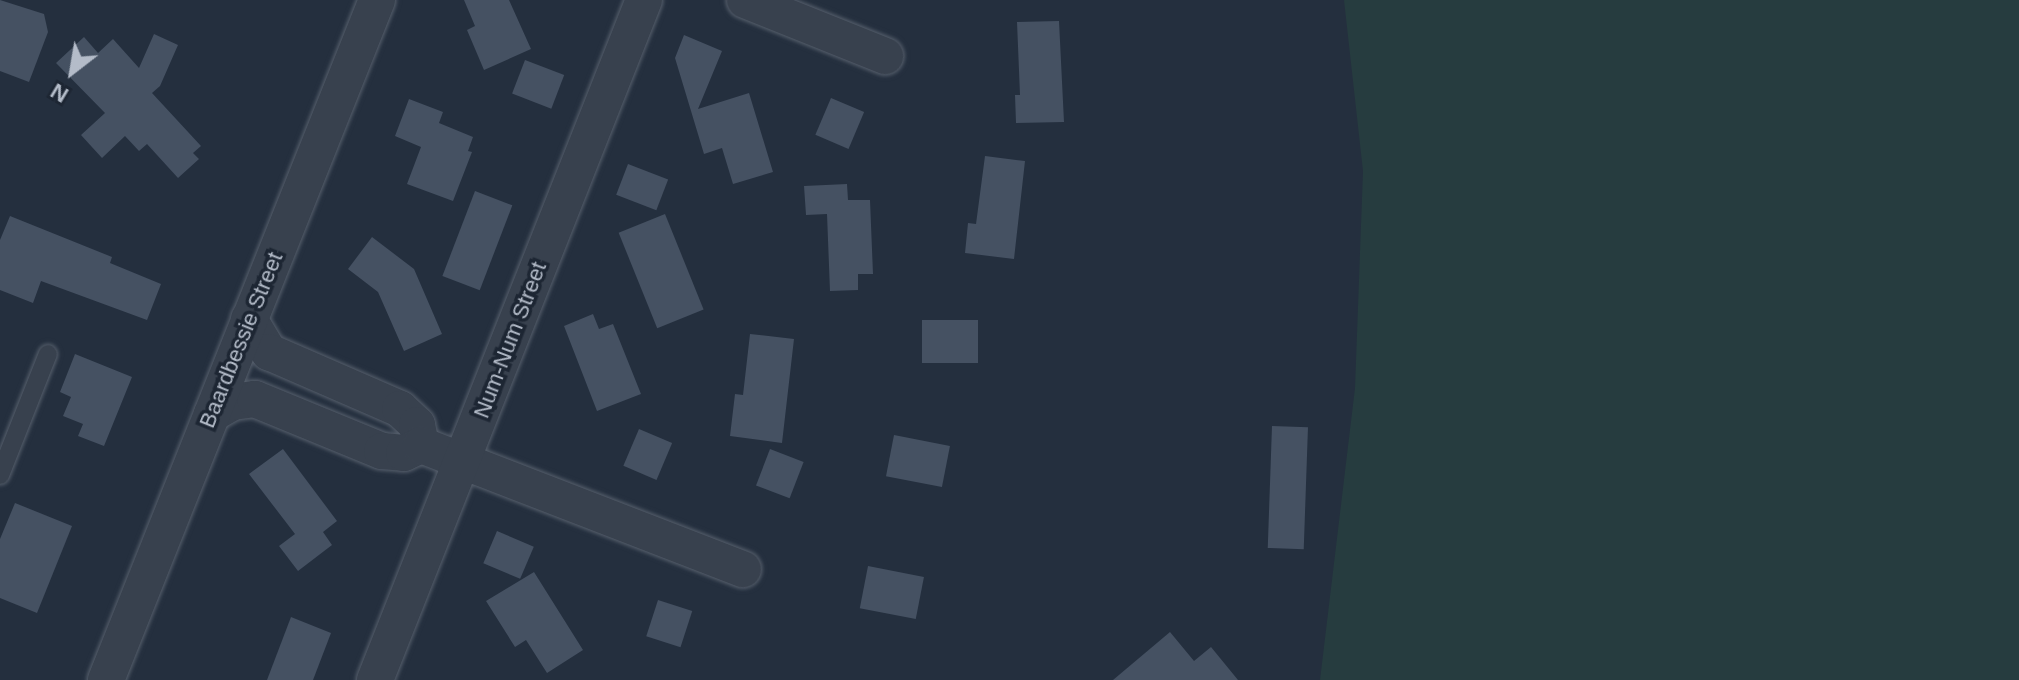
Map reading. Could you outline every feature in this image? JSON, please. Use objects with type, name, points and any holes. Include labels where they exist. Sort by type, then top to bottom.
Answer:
[{"type":"street","name":"Baardbessie Street","points":[[106,680],[377,0]]},
{"type":"street","name":"Num-Num Street","points":[[375,680],[644,0]]},
{"type":"street","points":[[745,0],[885,56]]},
{"type":"street","points":[[249,319],[257,337],[276,356],[400,409],[417,425],[421,445]]},
{"type":"street","points":[[212,414],[233,402],[255,399],[382,451],[404,453],[421,445],[743,569]]},
{"type":"lane","points":[[0,475],[48,354]]},
{"type":"green space","points":[[1344,0],[2019,0],[2019,680],[1320,680],[1355,388],[1363,171]]},
{"type":"building","points":[[0,0],[44,14],[48,32],[29,82],[0,71]]},
{"type":"building","points":[[464,0],[509,0],[531,49],[484,70],[467,30],[475,26]]},
{"type":"building","points":[[1059,21],[1064,122],[1016,123],[1015,95],[1020,95],[1017,22]]},
{"type":"building","points":[[154,34],[178,45],[160,86],[152,93],[201,146],[193,153],[199,159],[178,178],[147,144],[139,151],[125,136],[102,158],[81,135],[105,113],[56,63],[84,37],[98,53],[113,39],[139,68]]},
{"type":"building","points":[[684,35],[722,51],[698,109],[749,93],[773,172],[733,184],[722,148],[704,154],[675,58]]},
{"type":"building","points":[[525,60],[564,75],[551,109],[512,94]]},
{"type":"building","points":[[831,98],[864,112],[849,149],[815,135]]},
{"type":"building","points":[[409,99],[443,112],[439,123],[473,137],[468,151],[472,152],[453,201],[407,184],[421,147],[395,136]]},
{"type":"building","points":[[985,156],[1025,161],[1014,259],[965,253],[968,223],[976,224]]},
{"type":"building","points":[[628,164],[668,179],[656,210],[616,195]]},
{"type":"building","points":[[847,184],[848,200],[870,200],[873,274],[858,274],[858,290],[830,291],[827,214],[806,215],[804,186]]},
{"type":"building","points":[[475,191],[512,205],[480,290],[442,276]]},
{"type":"building","points":[[665,214],[704,309],[657,328],[619,233]]},
{"type":"building","points":[[10,216],[112,257],[110,263],[161,284],[147,320],[41,281],[33,303],[0,290],[0,240]]},
{"type":"building","points":[[372,237],[414,269],[442,334],[404,351],[378,292],[348,269]]},
{"type":"building","points":[[593,314],[599,329],[613,324],[641,394],[597,411],[564,326]]},
{"type":"building","points":[[922,320],[978,320],[978,363],[922,363]]},
{"type":"building","points":[[750,334],[794,339],[782,443],[730,436],[735,394],[743,395]]},
{"type":"building","points":[[75,354],[132,377],[104,446],[78,436],[83,424],[63,416],[71,397],[60,392]]},
{"type":"building","points":[[1272,426],[1308,427],[1304,549],[1268,548]]},
{"type":"building","points":[[639,429],[672,443],[657,480],[623,466]]},
{"type":"building","points":[[894,435],[950,446],[942,487],[886,476]]},
{"type":"building","points":[[283,449],[337,521],[323,532],[332,545],[298,571],[279,546],[295,534],[249,474]]},
{"type":"building","points":[[770,449],[804,462],[790,498],[756,485]]},
{"type":"building","points":[[15,503],[72,526],[37,613],[0,598],[0,539]]},
{"type":"building","points":[[497,531],[534,547],[520,579],[483,563]]},
{"type":"building","points":[[868,566],[924,577],[916,619],[860,608]]},
{"type":"building","points":[[534,572],[583,650],[547,673],[526,640],[515,647],[486,601]]},
{"type":"building","points":[[658,600],[692,611],[680,647],[646,636]]},
{"type":"building","points":[[291,617],[331,633],[313,680],[267,680]]},
{"type":"building","points":[[1170,632],[1194,661],[1211,647],[1238,680],[1113,680]]}]
